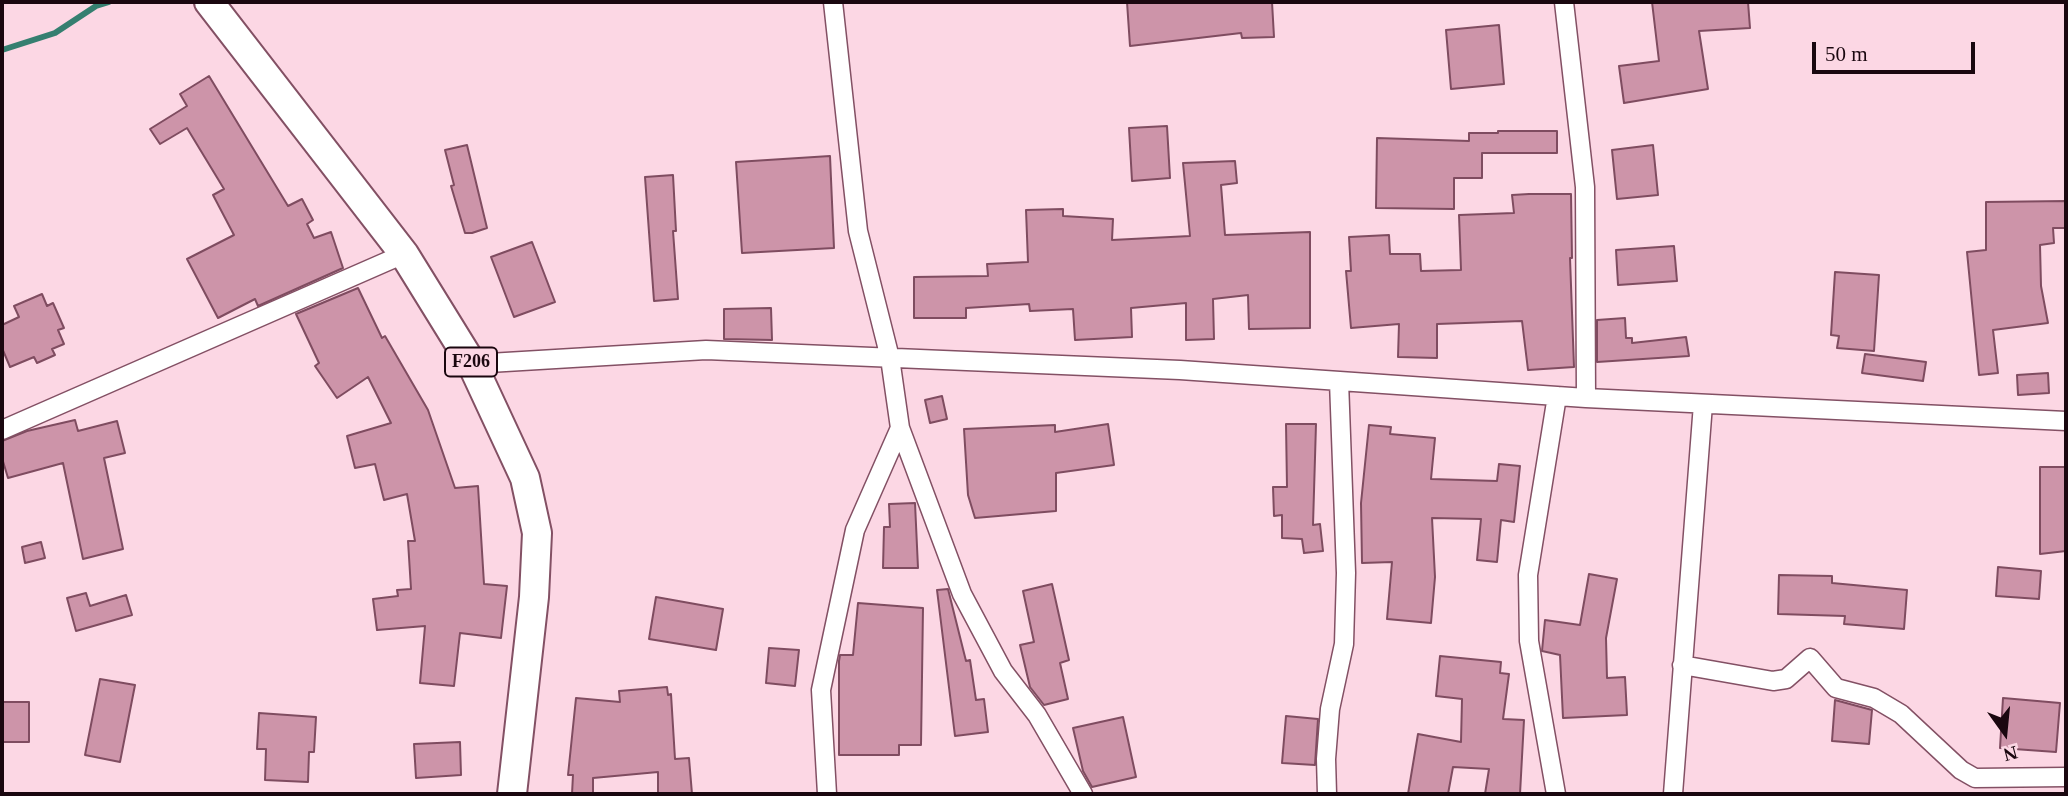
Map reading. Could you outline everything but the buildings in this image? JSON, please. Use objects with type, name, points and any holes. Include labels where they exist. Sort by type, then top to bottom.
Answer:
[{"type":"main road","name":"F206","points":[[209,2],[404,254],[472,364],[525,478],[537,533],[534,597],[512,794]]},
{"type":"street","points":[[833,2],[858,231],[890,358],[900,428],[962,594],[1003,671],[1037,715],[1083,794]]},
{"type":"street","points":[[1564,2],[1585,187],[1586,398]]},
{"type":"street","points":[[2,430],[404,254]]},
{"type":"street","points":[[472,364],[706,350],[2066,421]]},
{"type":"street","points":[[1327,794],[1326,759],[1331,709],[1344,645],[1346,573],[1339,381]]},
{"type":"street","points":[[1556,794],[1533,678],[1529,641],[1528,575],[1557,396]]},
{"type":"street","points":[[1673,794],[1703,404]]},
{"type":"street","points":[[827,794],[821,690],[855,530],[900,428]]},
{"type":"street","points":[[1682,665],[1773,681],[1786,679],[1810,659],[1836,688],[1874,698],[1901,714],[1961,770],[1975,778],[2066,777]]},
{"type":"waterway","points":[[2,50],[55,33],[96,6],[109,2]]}]
